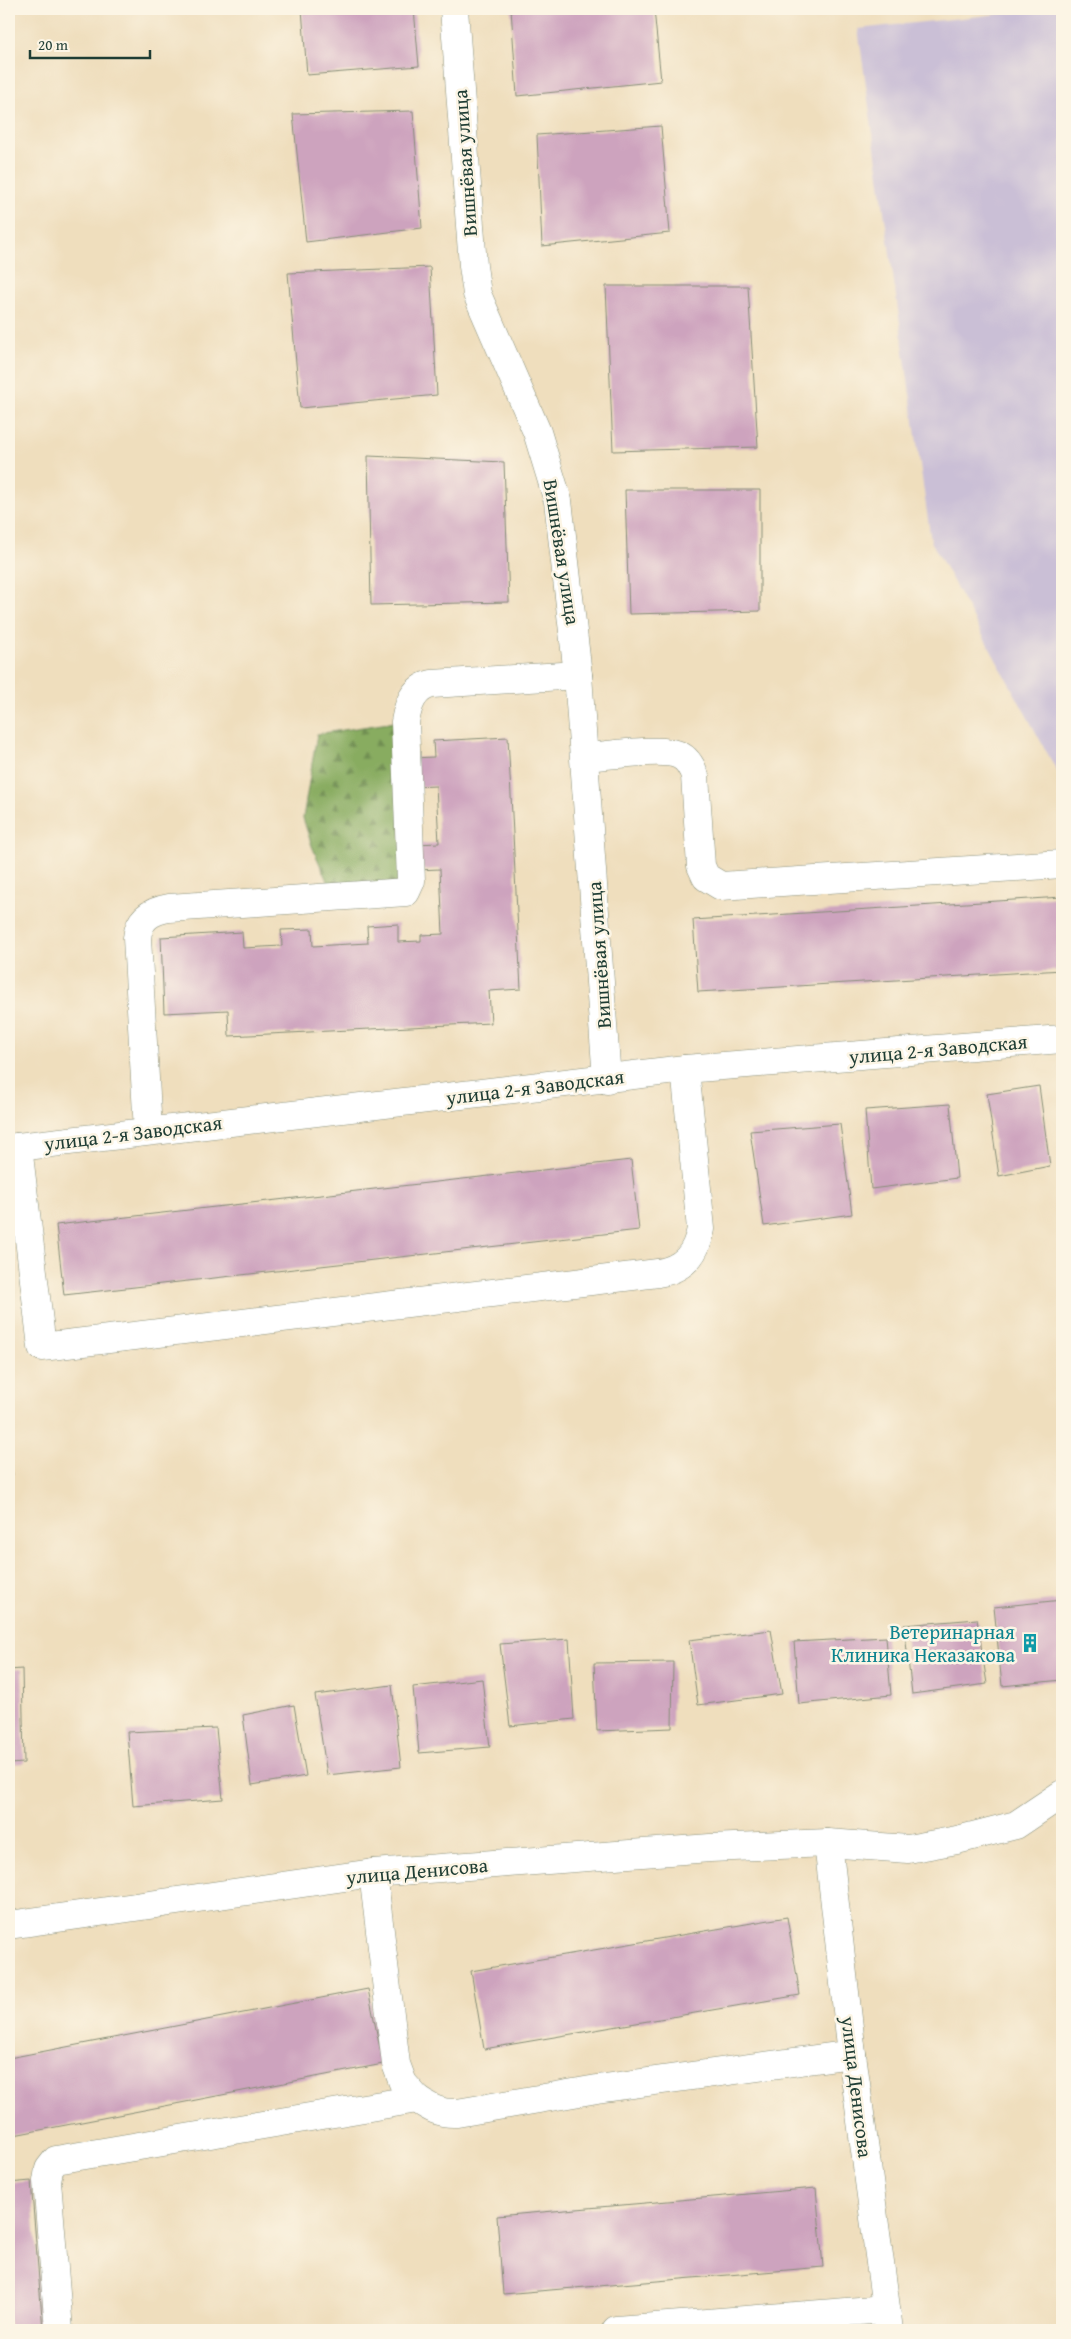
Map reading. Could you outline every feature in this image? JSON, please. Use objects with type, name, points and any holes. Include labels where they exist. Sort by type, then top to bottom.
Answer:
[{"type":"street","name":"Вишнёвая улица","points":[[454,9],[473,266],[477,294],[537,432],[558,501],[578,675],[585,757],[607,1080]]},
{"type":"street","points":[[148,1131],[137,938],[142,921],[152,912],[169,908],[406,892],[412,881],[405,722],[409,703],[413,697],[423,687],[432,684],[578,675]]},
{"type":"street","points":[[585,757],[659,752],[673,753],[685,758],[695,776],[701,866],[706,877],[722,886],[1062,864]]},
{"type":"street","name":"улица 2-я Заводская","points":[[13,1148],[148,1131],[607,1080],[685,1069],[1062,1039]]},
{"type":"street","points":[[13,1148],[42,1347],[668,1272],[683,1265],[693,1253],[701,1229],[685,1069]]},
{"type":"street","name":"улица Денисова","points":[[9,1924],[372,1873],[710,1848],[828,1843],[908,1849],[958,1840],[1016,1824],[1062,1794]]},
{"type":"street","name":"улица Денисова","points":[[828,1843],[852,2054],[887,2320]]},
{"type":"street","points":[[372,1873],[396,2064],[403,2083],[417,2099],[436,2111],[447,2114],[457,2113],[597,2090],[852,2054]]},
{"type":"street","points":[[59,2330],[47,2181],[49,2168],[56,2160],[417,2099]]},
{"type":"street","points":[[616,2330],[887,2320]]},
{"type":"shaded area","points":[[1018,9],[1062,9],[1062,780],[931,541],[858,29],[1018,12]]},
{"type":"green space","points":[[395,722],[403,886],[330,888],[312,846],[303,818],[317,734]]},
{"type":"building","points":[[302,9],[414,9],[419,66],[307,75]]},
{"type":"building","points":[[511,9],[654,9],[661,81],[517,96]]},
{"type":"building","points":[[413,111],[422,228],[306,242],[293,114]]},
{"type":"building","points":[[661,126],[670,233],[542,246],[537,135]]},
{"type":"building","points":[[430,267],[437,395],[300,408],[288,273]]},
{"type":"building","points":[[606,286],[748,286],[758,447],[613,451]]},
{"type":"building","points":[[368,456],[504,462],[509,602],[371,605]]},
{"type":"building","points":[[625,490],[760,490],[760,611],[629,614]]},
{"type":"building","points":[[508,737],[521,989],[489,991],[491,1023],[229,1036],[228,1010],[164,1013],[161,937],[242,932],[243,948],[282,946],[281,930],[312,929],[313,946],[368,943],[367,926],[398,924],[398,942],[421,941],[421,935],[443,934],[440,869],[417,870],[415,844],[439,843],[436,786],[414,787],[413,758],[434,757],[433,741]]},
{"type":"building","points":[[1062,897],[1062,970],[698,992],[693,920]]},
{"type":"building","points":[[1039,1086],[1050,1166],[999,1176],[987,1094]]},
{"type":"building","points":[[950,1104],[957,1178],[871,1189],[865,1110]]},
{"type":"building","points":[[840,1124],[852,1214],[764,1226],[750,1131]]},
{"type":"building","points":[[631,1160],[639,1230],[64,1295],[56,1225]]},
{"type":"building","points":[[9,1447],[13,1475],[9,1475]]},
{"type":"building","name":"Ветеринарная Клиника Неказакова","points":[[1062,1600],[1062,1680],[1002,1686],[994,1607]]},
{"type":"building","points":[[977,1619],[987,1684],[912,1694],[904,1625]]},
{"type":"building","points":[[771,1630],[782,1694],[698,1705],[689,1640]]},
{"type":"building","points":[[886,1637],[891,1695],[799,1704],[794,1642]]},
{"type":"building","points":[[569,1639],[574,1719],[510,1726],[500,1644]]},
{"type":"building","points":[[673,1662],[672,1728],[597,1731],[594,1663]]},
{"type":"building","points":[[22,1669],[24,1763],[9,1764],[9,1670]]},
{"type":"building","points":[[482,1679],[490,1747],[419,1753],[413,1687]]},
{"type":"building","points":[[392,1685],[401,1767],[327,1775],[315,1695]]},
{"type":"building","points":[[294,1705],[306,1776],[252,1785],[243,1715]]},
{"type":"building","points":[[216,1728],[223,1799],[133,1806],[127,1732]]},
{"type":"building","points":[[787,1917],[800,1995],[484,2049],[471,1971]]},
{"type":"building","points":[[368,1989],[383,2064],[9,2136],[9,2058]]},
{"type":"building","points":[[31,2181],[43,2330],[9,2330],[9,2183]]},
{"type":"building","points":[[816,2188],[823,2267],[503,2294],[497,2216]]},
{"type":"place","name":"Ветеринарная Клиника Неказакова","points":[[1030,1643]]}]
